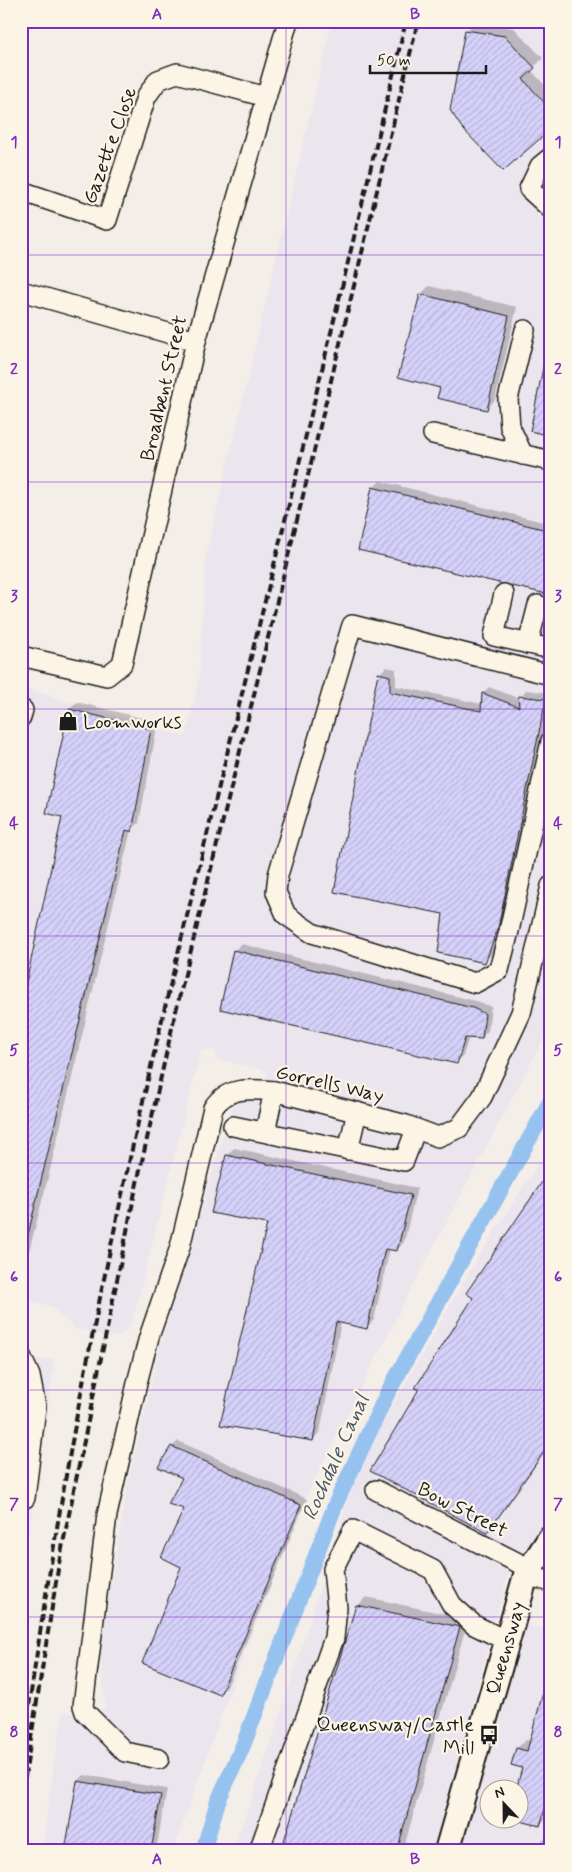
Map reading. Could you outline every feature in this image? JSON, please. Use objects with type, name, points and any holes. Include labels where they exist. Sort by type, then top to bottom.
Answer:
[{"type":"main road","name":"Queensway","points":[[447,1851],[528,1572],[551,1537]]},
{"type":"street","name":"Broadbent Street","points":[[21,656],[107,676],[122,664],[196,341],[288,21]]},
{"type":"street","name":"Gazette Close","points":[[21,191],[107,220],[146,97],[158,80],[176,73],[266,97]]},
{"type":"street","points":[[551,157],[540,166],[530,189],[551,209]]},
{"type":"street","points":[[21,291],[196,341]]},
{"type":"street","points":[[523,455],[510,427],[508,399],[525,330]]},
{"type":"street","points":[[433,434],[551,461]]},
{"type":"street","points":[[504,594],[494,636],[551,649]]},
{"type":"street","points":[[528,644],[538,605]]},
{"type":"street","points":[[551,675],[352,624],[278,876],[276,892],[286,915],[312,934],[474,983],[499,970],[551,741]]},
{"type":"street","name":"Gorrells Way","points":[[159,1758],[125,1752],[85,1712],[83,1706],[107,1515],[138,1379],[149,1337],[180,1247],[213,1108],[222,1097],[237,1090],[274,1091],[357,1112],[438,1137],[459,1128],[482,1097],[521,1013],[551,886]]},
{"type":"street","points":[[265,1132],[274,1091]]},
{"type":"street","points":[[348,1150],[357,1112]]},
{"type":"street","points":[[233,1126],[404,1162],[416,1129]]},
{"type":"street","points":[[21,1356],[30,1376],[36,1407],[25,1498]]},
{"type":"street","name":"Bow Street","points":[[376,1490],[528,1572],[551,1582]]},
{"type":"street","points":[[259,1851],[334,1638],[337,1608],[333,1569],[353,1530],[433,1570],[452,1605],[474,1625],[507,1641]]},
{"type":"shaded area","points":[[332,21],[551,21],[551,1025],[408,1295],[305,1499],[237,1672],[173,1851],[42,1851],[63,1712],[95,1716],[105,1707],[101,1657],[108,1600],[128,1483],[161,1342],[231,1110],[241,1098],[261,1100],[268,1071],[215,1059],[217,1051],[201,1050],[133,1320],[124,1333],[117,1337],[110,1337],[76,1329],[50,1306],[21,1299],[21,687],[186,737],[199,678],[206,555]]},
{"type":"shaded area","points":[[551,1144],[551,1513],[509,1572],[432,1851],[233,1851],[278,1722],[360,1462],[478,1257]]},
{"type":"shaded area","points":[[54,1359],[21,1594],[21,1365],[33,1360]]},
{"type":"shaded area","points":[[521,1623],[551,1630],[551,1851],[458,1851]]},
{"type":"building","points":[[465,30],[505,36],[535,68],[523,79],[551,110],[551,129],[503,171],[462,128],[450,110]]},
{"type":"building","points":[[420,294],[509,316],[487,410],[437,398],[440,388],[398,377]]},
{"type":"building","points":[[545,358],[551,359],[551,436],[530,431]]},
{"type":"building","points":[[372,487],[551,531],[551,595],[358,550]]},
{"type":"building","points":[[378,673],[390,676],[390,692],[481,711],[482,693],[519,707],[518,696],[546,699],[498,928],[485,963],[438,953],[443,914],[334,892]]},
{"type":"building","points":[[69,709],[151,729],[132,832],[126,830],[25,1247],[21,1247],[21,1006],[62,817],[46,813]]},
{"type":"building","points":[[233,950],[473,1008],[485,1014],[482,1039],[465,1038],[457,1064],[220,1009]]},
{"type":"building","points":[[226,1155],[411,1195],[397,1251],[385,1249],[367,1329],[336,1322],[313,1441],[220,1425],[267,1224],[211,1213]]},
{"type":"building","points":[[551,1169],[551,1442],[487,1533],[370,1471],[419,1389],[415,1388],[473,1298],[466,1293]]},
{"type":"building","points":[[171,1446],[301,1505],[220,1695],[142,1663],[181,1567],[161,1557],[184,1509],[168,1504],[182,1478],[158,1467]]},
{"type":"building","points":[[356,1605],[460,1627],[397,1851],[281,1851]]},
{"type":"building","points":[[547,1678],[551,1679],[551,1788],[540,1826],[530,1824],[530,1780],[519,1780],[522,1768],[511,1765],[516,1748],[527,1751]]},
{"type":"building","points":[[77,1781],[161,1795],[151,1851],[65,1851]]},
{"type":"waterway","name":"Rochdale Canal","points":[[203,1851],[218,1801],[242,1748],[336,1503],[387,1394],[551,1100]]},
{"type":"railway","points":[[29,1706],[73,1438],[121,1199],[176,961],[406,21]]},
{"type":"railway","points":[[21,1801],[59,1563],[135,1192],[174,1019],[418,21]]},
{"type":"place","name":"Loomworks","points":[[68,721]]},
{"type":"place","name":"Queensway/Castle Mill","points":[[489,1735]]}]
